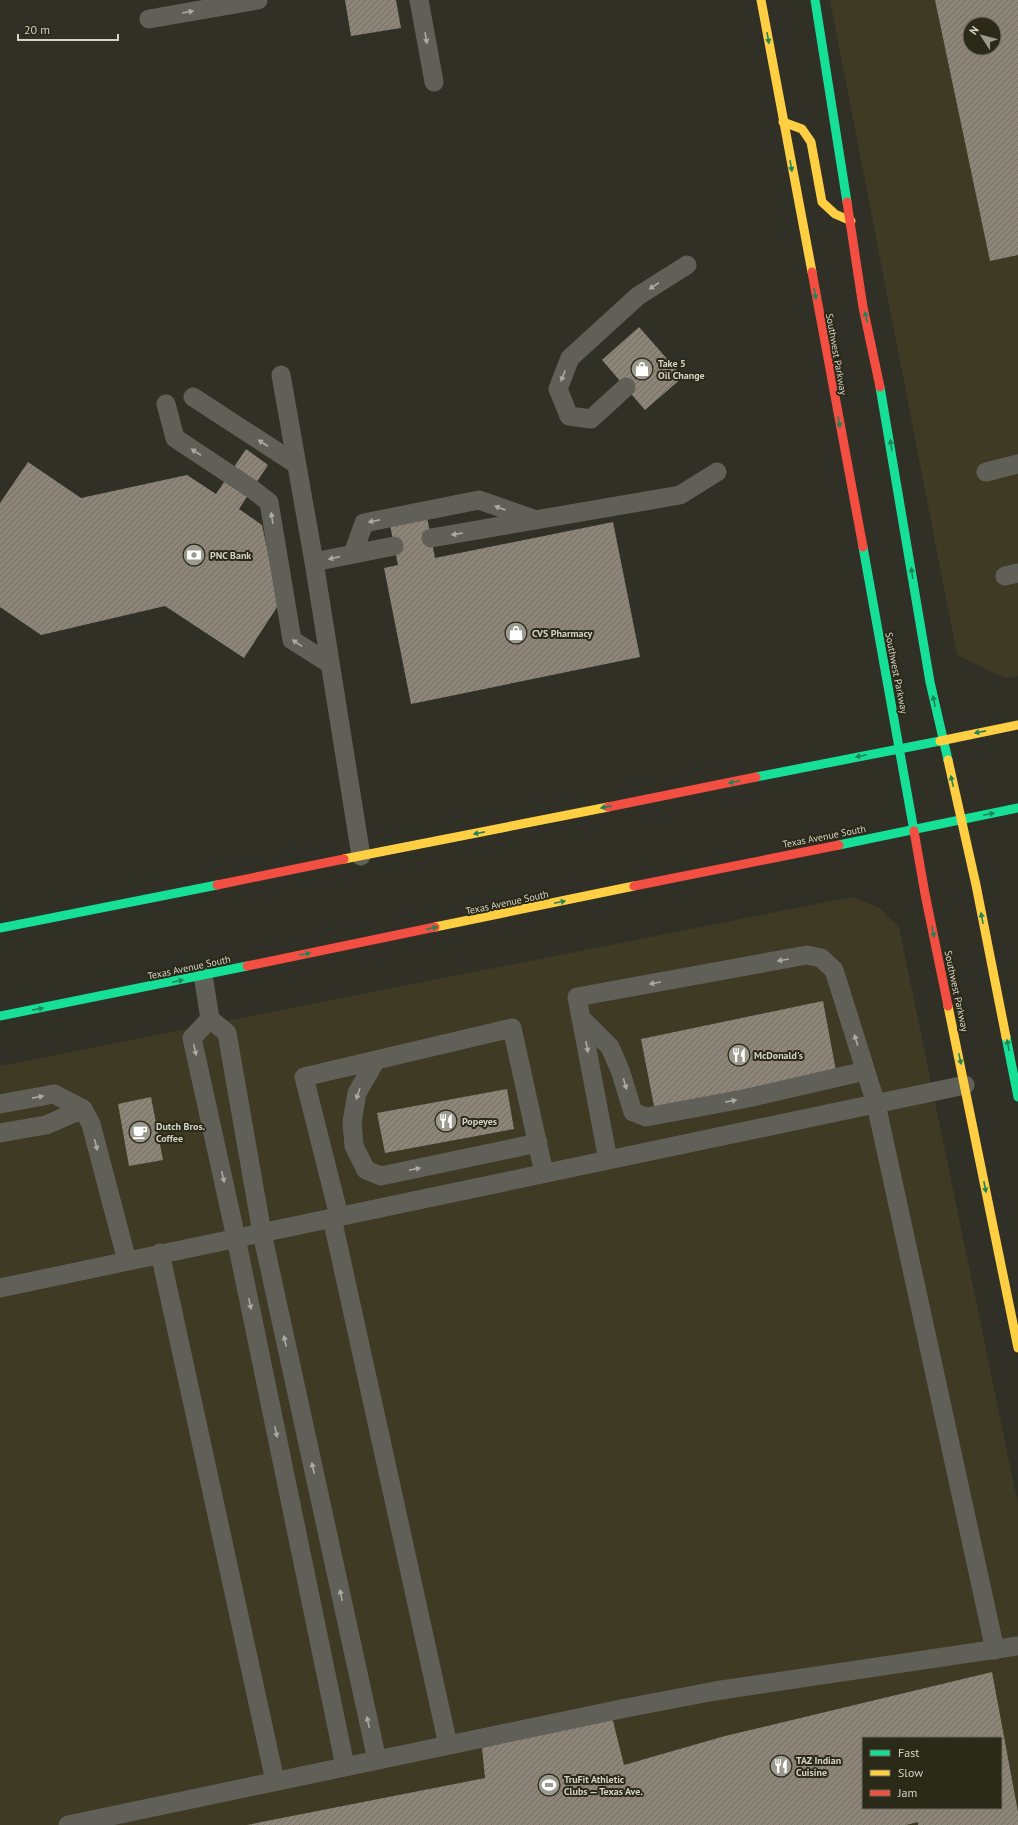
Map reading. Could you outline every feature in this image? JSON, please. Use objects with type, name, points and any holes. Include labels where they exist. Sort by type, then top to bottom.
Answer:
[{"type":"main road","name":"Southwest Parkway","points":[[761,0],[925,894],[1018,1348]]},
{"type":"main road","points":[[815,0],[851,220],[863,307],[885,411],[930,682],[960,820],[976,885],[1018,1097]]},
{"type":"main road","points":[[783,122],[802,129],[811,142],[822,202],[835,214],[851,220]]},
{"type":"main road","points":[[0,928],[899,747],[1018,725]]},
{"type":"main road","name":"Texas Avenue South","points":[[0,1016],[203,976],[1018,808]]},
{"type":"lane","points":[[149,19],[258,0]]},
{"type":"lane","points":[[419,0],[434,82]]},
{"type":"lane","points":[[626,387],[591,419],[568,416],[558,389],[570,358],[638,296],[687,265]]},
{"type":"lane","points":[[281,376],[314,562],[361,856]]},
{"type":"lane","points":[[193,397],[296,464]]},
{"type":"lane","points":[[166,404],[175,438],[252,488],[269,502],[292,640],[330,664]]},
{"type":"lane","points":[[986,472],[1018,464]]},
{"type":"lane","points":[[431,538],[537,521],[680,495],[717,472]]},
{"type":"lane","points":[[353,554],[364,523],[479,500],[537,521]]},
{"type":"lane","points":[[314,562],[394,546]]},
{"type":"lane","points":[[608,1160],[577,997],[807,955],[820,958],[834,970],[876,1104],[995,1650]]},
{"type":"lane","points":[[203,976],[210,1019],[227,1033],[262,1233],[377,1760]]},
{"type":"lane","points":[[581,1018],[610,1047],[620,1070],[633,1112],[646,1117],[743,1099],[865,1071]]},
{"type":"lane","points":[[210,1019],[192,1038],[236,1238],[345,1766]]},
{"type":"lane","points":[[448,1745],[336,1217],[304,1077],[512,1028],[544,1173]]},
{"type":"lane","points":[[376,1060],[357,1093],[352,1122],[354,1146],[366,1170],[382,1176],[538,1142]]},
{"type":"lane","points":[[0,1288],[965,1085]]},
{"type":"lane","points":[[0,1104],[54,1094],[83,1109],[91,1124],[127,1261]]},
{"type":"lane","points":[[0,1133],[46,1125],[83,1109]]},
{"type":"lane","points":[[160,1254],[275,1781]]},
{"type":"lane","points":[[68,1825],[541,1725],[715,1691],[1018,1646]]},
{"type":"shaded area","points":[[830,0],[1018,0],[1018,676],[1005,678],[957,655]]},
{"type":"shaded area","points":[[852,897],[878,907],[899,927],[1018,1505],[1018,1825],[0,1825],[0,1066]]},
{"type":"building","points":[[345,0],[396,0],[401,28],[351,36]]},
{"type":"building","points":[[935,0],[1018,0],[1018,255],[990,261]]},
{"type":"building","name":"Take 5 Oil Change","points":[[639,327],[683,377],[645,410],[602,360]]},
{"type":"building","points":[[246,449],[268,465],[239,509],[262,525],[279,604],[244,658],[165,606],[41,635],[0,607],[0,503],[28,462],[81,498],[187,475],[216,494]]},
{"type":"building","name":"CVS Pharmacy","points":[[427,517],[435,558],[613,522],[640,657],[411,704],[384,568],[398,565],[390,525]]},
{"type":"building","name":"McDonald's","points":[[823,1001],[836,1071],[655,1111],[641,1039]]},
{"type":"building","name":"Popeyes","points":[[507,1089],[514,1129],[385,1153],[377,1113]]},
{"type":"building","name":"Dutch Bros. Coffee","points":[[151,1097],[163,1160],[129,1166],[118,1104]]},
{"type":"building","points":[[992,1672],[1018,1812],[1018,1825],[918,1825],[918,1822],[906,1825],[247,1825],[485,1778],[482,1748],[612,1717],[624,1765],[725,1736]]},
{"type":"traffic: fast","points":[[815,0],[847,202]]},
{"type":"traffic: fast","points":[[880,387],[930,682],[948,760]]},
{"type":"traffic: fast","points":[[863,547],[914,831]]},
{"type":"traffic: fast","points":[[756,777],[940,741]]},
{"type":"traffic: fast","points":[[839,845],[1018,808]]},
{"type":"traffic: fast","points":[[0,928],[217,885]]},
{"type":"traffic: fast","points":[[0,1016],[247,966]]},
{"type":"traffic: fast","points":[[1006,1037],[1018,1097]]},
{"type":"traffic: slow","points":[[761,0],[812,272]]},
{"type":"traffic: slow","points":[[783,122],[802,129],[811,142],[822,202],[835,214],[851,221]]},
{"type":"traffic: slow","points":[[940,741],[1018,725]]},
{"type":"traffic: slow","points":[[948,760],[976,885],[1006,1037]]},
{"type":"traffic: slow","points":[[344,859],[608,807]]},
{"type":"traffic: slow","points":[[435,927],[634,886]]},
{"type":"traffic: slow","points":[[948,1006],[1018,1348]]},
{"type":"traffic: jam","points":[[847,202],[863,307],[880,387]]},
{"type":"traffic: jam","points":[[812,272],[863,547]]},
{"type":"traffic: jam","points":[[608,807],[756,777]]},
{"type":"traffic: jam","points":[[914,831],[925,894],[948,1006]]},
{"type":"traffic: jam","points":[[634,886],[839,845]]},
{"type":"traffic: jam","points":[[217,885],[344,859]]},
{"type":"traffic: jam","points":[[247,966],[435,927]]},
{"type":"place","name":"Take 5 Oil Change","points":[[642,369]]},
{"type":"place","name":"PNC Bank","points":[[194,555]]},
{"type":"place","name":"CVS Pharmacy","points":[[516,633]]},
{"type":"place","name":"McDonald's","points":[[739,1055]]},
{"type":"place","name":"Popeyes","points":[[446,1121]]},
{"type":"place","name":"Dutch Bros. Coffee","points":[[140,1132]]},
{"type":"place","name":"TAZ Indian Cuisine","points":[[781,1766]]},
{"type":"place","name":"TruFit Athletic Clubs — Texas Ave.","points":[[549,1785]]}]
